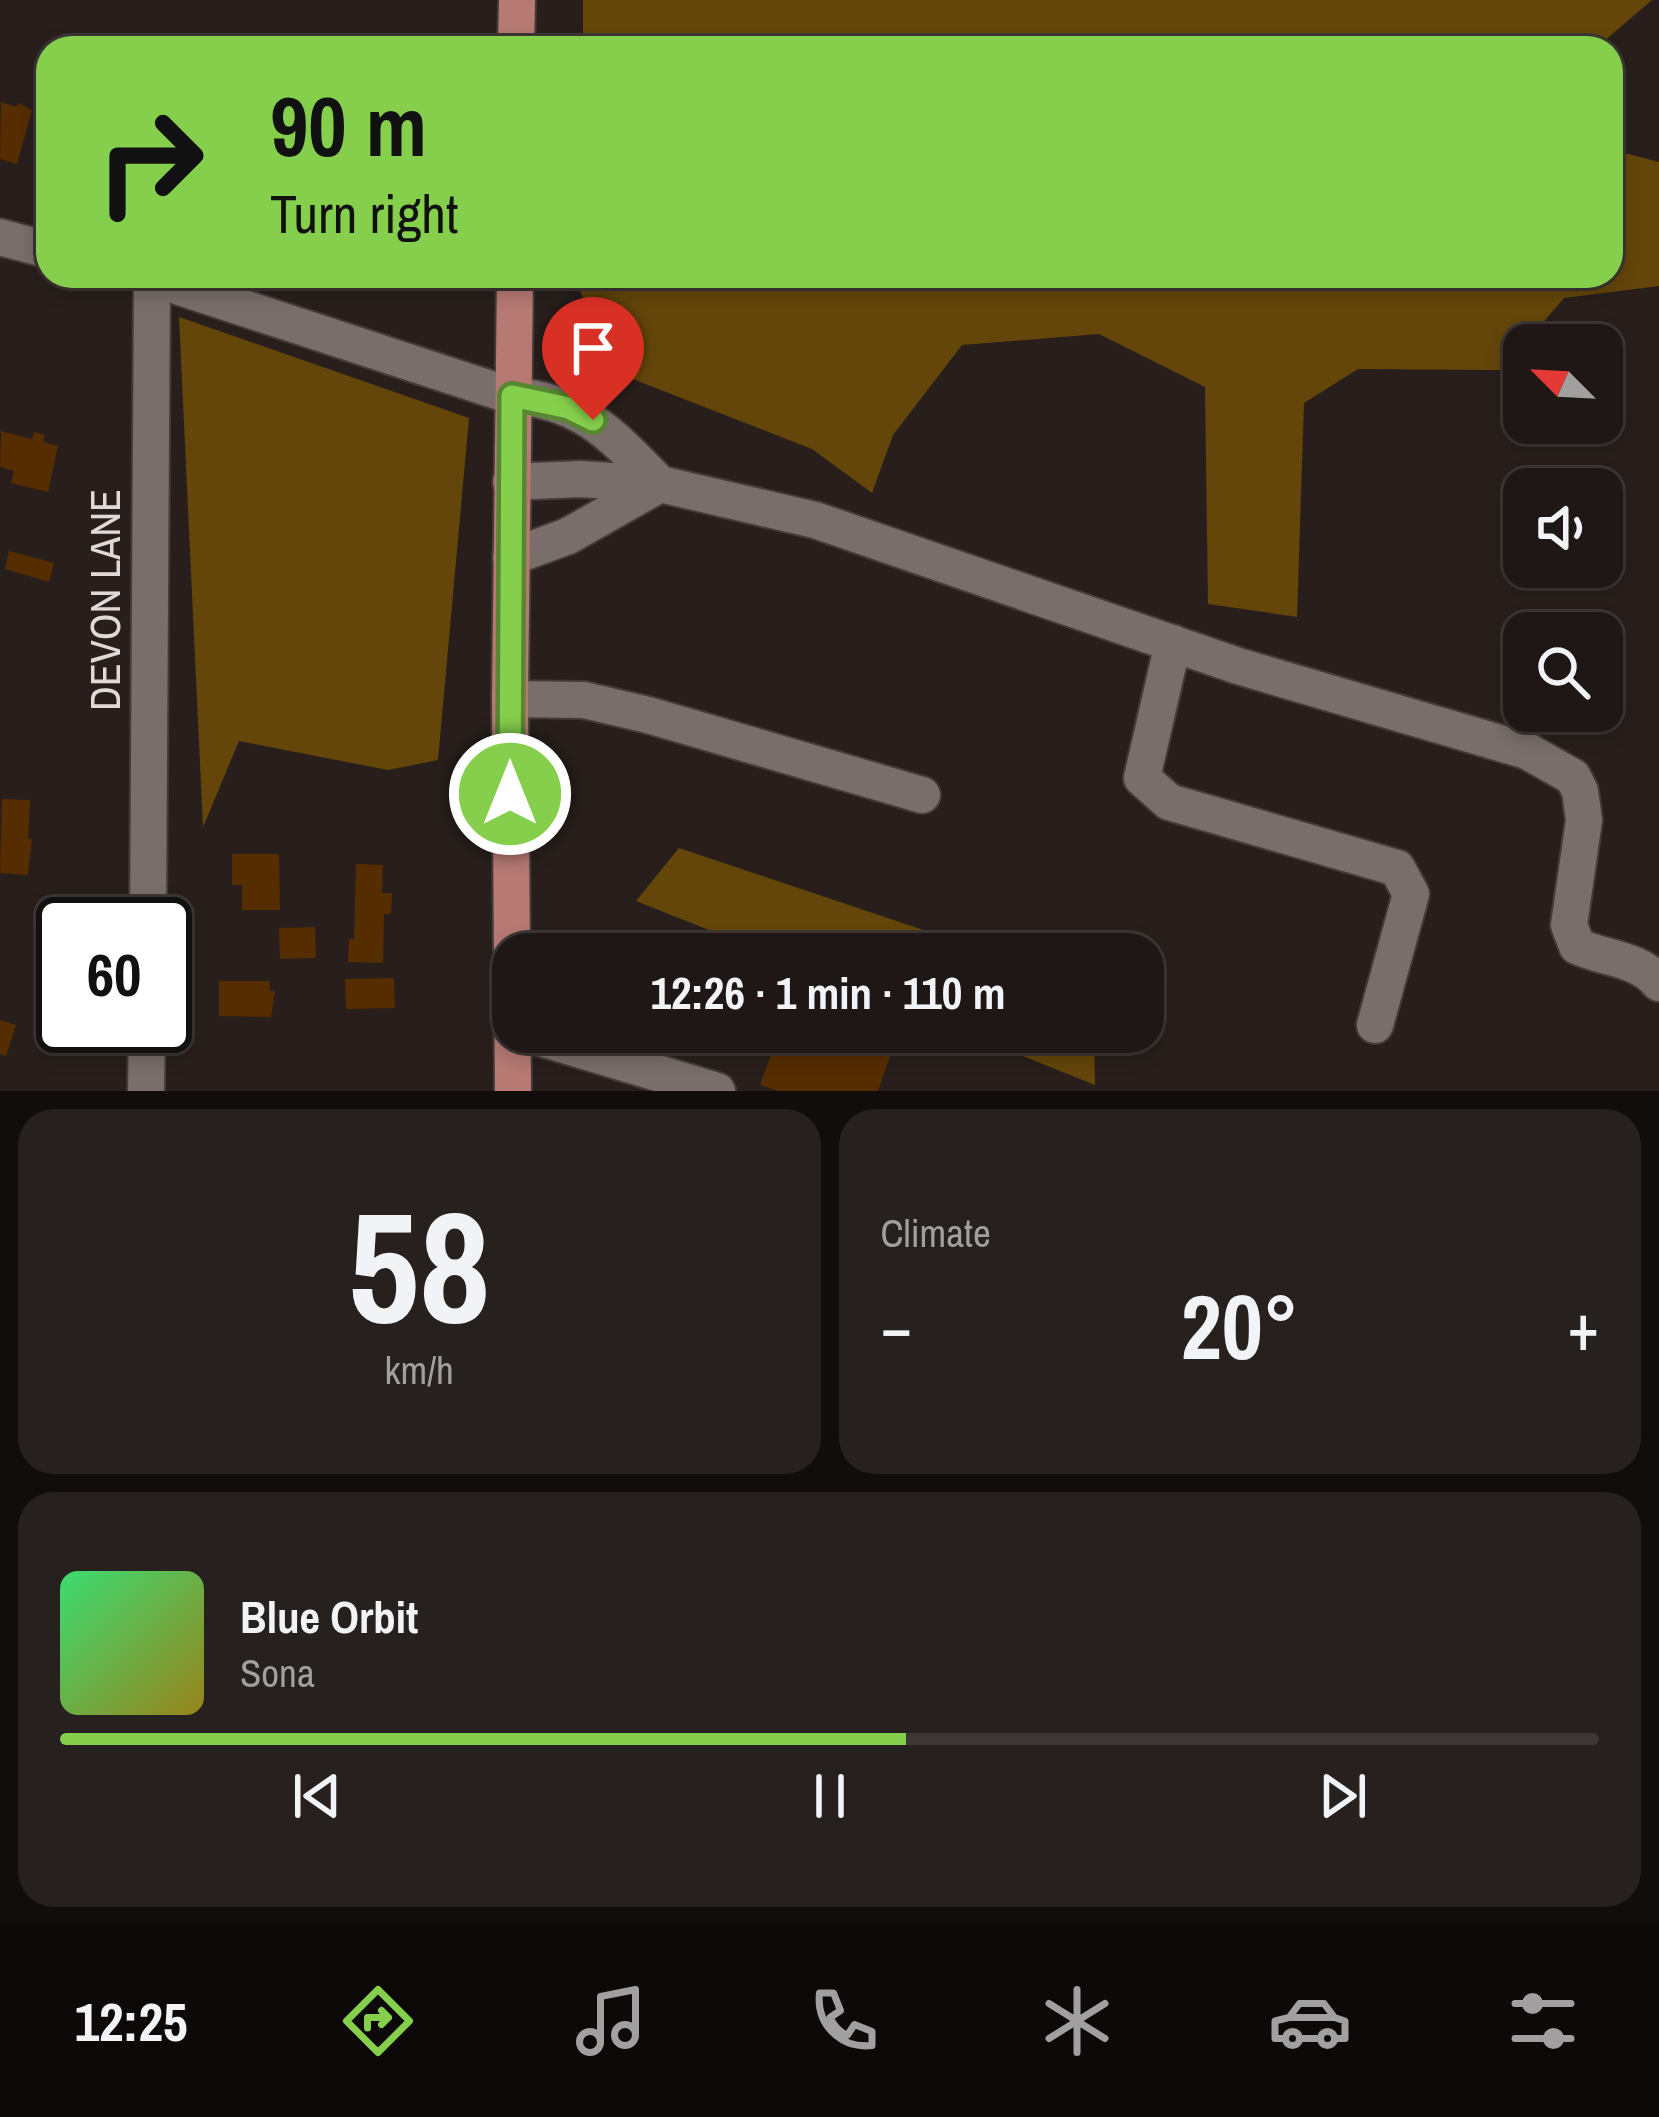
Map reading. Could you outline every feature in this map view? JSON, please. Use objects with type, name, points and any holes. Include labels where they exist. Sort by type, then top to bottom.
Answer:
[{"type":"main road","points":[[516,36],[517,0]]},
{"type":"main road","points":[[514,933],[510,699],[515,288]]},
{"type":"main road","points":[[513,1091],[515,1053]]},
{"type":"street","points":[[0,237],[36,247]]},
{"type":"street","name":"DEVON LANE","points":[[149,897],[165,288]]},
{"type":"street","points":[[192,288],[512,396],[569,408],[607,430],[660,484]]},
{"type":"street","points":[[511,482],[580,479],[660,484],[815,520],[1173,644],[1527,752],[1573,777],[1580,791],[1584,820],[1569,926],[1577,946],[1623,960],[1652,974],[1659,983]]},
{"type":"street","points":[[511,557],[568,536],[660,484]]},
{"type":"street","points":[[1173,644],[1142,778],[1169,802],[1397,868],[1412,894],[1375,1025]]},
{"type":"street","points":[[510,699],[584,700],[922,795]]},
{"type":"street","points":[[146,1091],[147,1053]]},
{"type":"street","points":[[592,1053],[717,1091]]},
{"type":"shaded area","points":[[583,0],[1652,0],[1610,36],[583,36]]},
{"type":"shaded area","points":[[1623,147],[1625,153],[1659,162],[1659,286],[1564,298],[1542,324],[1503,324],[1502,370],[1358,369],[1304,403],[1297,617],[1208,604],[1205,387],[1099,334],[962,345],[893,435],[872,493],[812,449],[607,369],[579,288],[1623,288]]},
{"type":"shaded area","points":[[179,317],[469,418],[438,760],[388,770],[239,741],[203,827]]},
{"type":"shaded area","points":[[679,848],[932,933],[716,933],[636,901]]},
{"type":"shaded area","points":[[1015,1053],[1094,1053],[1095,1085]]},
{"type":"building","points":[[1,102],[32,110],[17,164],[0,159]]},
{"type":"building","points":[[1,431],[32,439],[34,432],[45,435],[43,442],[58,446],[48,492],[11,483],[14,471],[0,467]]},
{"type":"building","points":[[9,551],[54,563],[49,582],[5,569]]},
{"type":"building","points":[[2,799],[30,800],[28,875],[0,873]]},
{"type":"building","points":[[232,854],[279,854],[280,910],[242,910],[242,885],[232,885]]},
{"type":"building","points":[[356,864],[383,865],[382,893],[392,893],[391,914],[384,914],[383,963],[348,962],[349,939],[354,939]]},
{"type":"building","points":[[315,927],[316,958],[280,959],[279,928]]},
{"type":"building","points":[[394,978],[395,1008],[346,1009],[345,979]]},
{"type":"building","points":[[219,981],[270,981],[270,991],[275,991],[271,1017],[219,1016]]},
{"type":"building","points":[[0,1020],[16,1025],[6,1056],[0,1054]]},
{"type":"building","points":[[771,1053],[891,1053],[878,1091],[778,1091],[760,1085]]},
{"type":"route","points":[[510,794],[512,396],[569,408],[593,420]]}]
